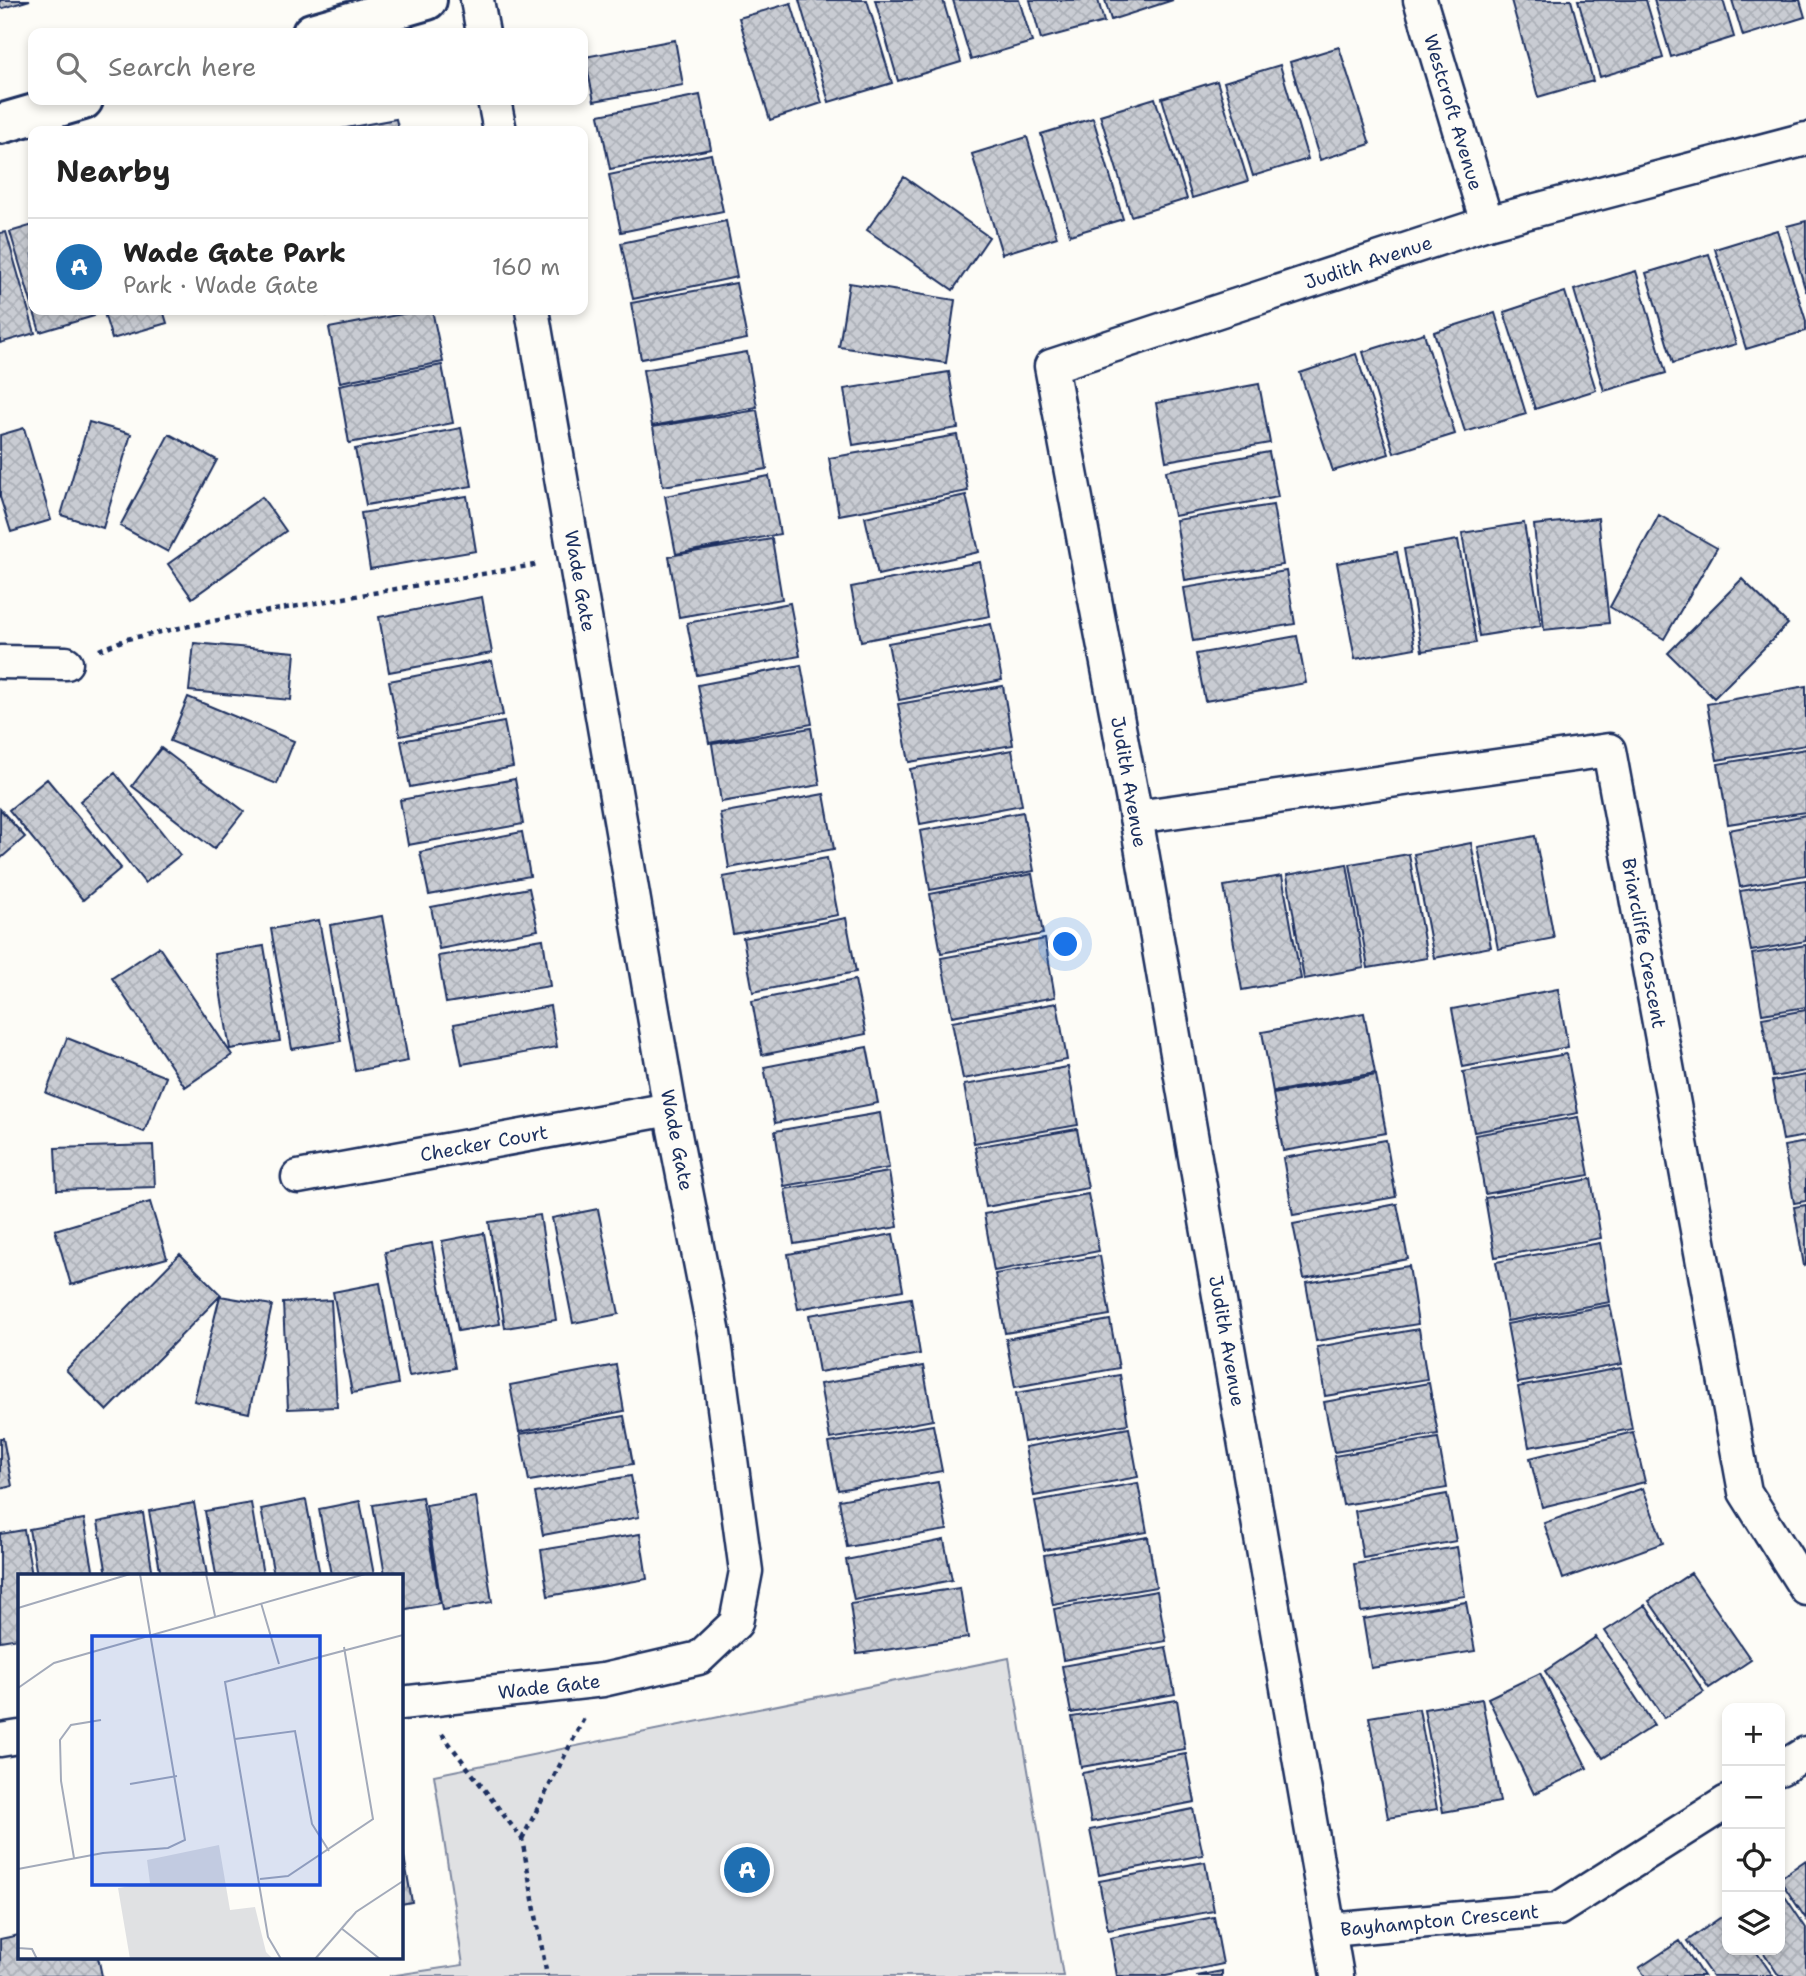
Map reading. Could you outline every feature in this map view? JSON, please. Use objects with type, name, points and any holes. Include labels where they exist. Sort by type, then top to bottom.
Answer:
[{"type":"street","points":[[329,28],[427,0]]},
{"type":"street","points":[[477,0],[481,28]]},
{"type":"street","name":"Westcroft Avenue","points":[[1420,0],[1487,223]]},
{"type":"street","points":[[0,124],[66,105]]},
{"type":"street","points":[[496,105],[499,126]]},
{"type":"street","name":"Judith Avenue","points":[[1337,1976],[1136,817],[1051,366],[1487,223],[1806,139]]},
{"type":"street","name":"Wade Gate","points":[[409,1703],[603,1680],[699,1658],[736,1623],[746,1571],[714,1333],[670,1109],[577,558],[533,315]]},
{"type":"street","points":[[0,663],[66,663]]},
{"type":"street","name":"Briarcliffe Crescent","points":[[1136,817],[1609,750],[1745,1492],[1806,1589]]},
{"type":"street","name":"Checker Court","points":[[298,1177],[670,1109]]},
{"type":"street","points":[[0,1740],[18,1737]]},
{"type":"street","points":[[1785,1766],[1806,1753]]},
{"type":"street","name":"Bayhampton Crescent","points":[[1330,1930],[1559,1909],[1722,1805]]},
{"type":"path","points":[[66,663],[127,639],[223,619],[577,558]]},
{"type":"path","points":[[522,1839],[603,1680]]},
{"type":"path","points":[[409,1703],[522,1839],[547,1976]]},
{"type":"shaded area","points":[[1009,1658],[1063,1976],[389,1976],[463,1965],[434,1775]]},
{"type":"building","points":[[0,0],[30,0],[0,9]]},
{"type":"building","points":[[799,0],[867,0],[892,83],[829,102]]},
{"type":"building","points":[[875,0],[943,0],[961,62],[898,81]]},
{"type":"building","points":[[953,0],[1019,0],[1032,42],[971,60]]},
{"type":"building","points":[[1030,0],[1098,0],[1104,22],[1041,39]]},
{"type":"building","points":[[1105,0],[1173,0],[1111,20]]},
{"type":"building","points":[[1511,0],[1571,0],[1593,81],[1538,97]]},
{"type":"building","points":[[1578,0],[1646,0],[1663,58],[1600,77]]},
{"type":"building","points":[[1654,0],[1723,0],[1734,37],[1671,57]]},
{"type":"building","points":[[1732,0],[1800,0],[1805,17],[1743,36]]},
{"type":"building","points":[[791,3],[822,103],[770,120],[739,18]]},
{"type":"building","points":[[675,40],[683,85],[594,101],[588,56]]},
{"type":"building","points":[[1339,47],[1370,144],[1320,160],[1290,62]]},
{"type":"building","points":[[1280,65],[1308,159],[1253,176],[1224,82]]},
{"type":"building","points":[[1217,81],[1248,181],[1192,198],[1162,98]]},
{"type":"building","points":[[700,95],[711,149],[610,169],[599,115]]},
{"type":"building","points":[[1155,98],[1187,199],[1131,216],[1100,115]]},
{"type":"building","points":[[1093,118],[1123,219],[1070,235],[1041,134]]},
{"type":"building","points":[[396,119],[398,126],[358,126]]},
{"type":"building","points":[[1027,137],[1057,237],[1002,254],[972,154]]},
{"type":"building","points":[[711,154],[723,211],[621,232],[609,175]]},
{"type":"building","points":[[904,177],[989,237],[953,290],[867,230]]},
{"type":"building","points":[[726,221],[737,277],[633,299],[621,243]]},
{"type":"building","points":[[1806,221],[1806,292],[1787,226]]},
{"type":"building","points":[[28,227],[28,292],[10,232]]},
{"type":"building","points":[[1777,230],[1806,321],[1806,331],[1746,349],[1715,249]]},
{"type":"building","points":[[6,232],[35,333],[0,343],[0,233]]},
{"type":"building","points":[[1709,254],[1736,344],[1673,363],[1646,273]]},
{"type":"building","points":[[1636,271],[1666,373],[1604,391],[1574,290]]},
{"type":"building","points":[[736,283],[747,339],[641,359],[631,303]]},
{"type":"building","points":[[849,283],[955,300],[946,363],[839,347]]},
{"type":"building","points":[[1565,292],[1596,390],[1535,409],[1504,312]]},
{"type":"building","points":[[1495,313],[1526,414],[1465,432],[1434,332]]},
{"type":"building","points":[[35,315],[94,316],[40,332]]},
{"type":"building","points":[[105,315],[165,315],[167,323],[112,339]]},
{"type":"building","points":[[397,315],[433,315],[443,362],[340,382],[329,328]]},
{"type":"building","points":[[1424,333],[1455,434],[1394,453],[1363,352]]},
{"type":"building","points":[[747,352],[757,407],[652,426],[643,370]]},
{"type":"building","points":[[1356,354],[1389,454],[1333,471],[1300,373]]},
{"type":"building","points":[[442,365],[453,423],[349,443],[339,385]]},
{"type":"building","points":[[949,372],[958,428],[853,445],[844,389]]},
{"type":"building","points":[[1259,384],[1270,443],[1166,461],[1156,403]]},
{"type":"building","points":[[757,410],[767,469],[663,486],[653,427]]},
{"type":"building","points":[[89,422],[131,434],[103,528],[61,515]]},
{"type":"building","points":[[24,428],[51,520],[11,532],[0,497],[0,435]]},
{"type":"building","points":[[461,428],[472,486],[366,505],[355,449]]},
{"type":"building","points":[[169,434],[217,460],[168,552],[120,526]]},
{"type":"building","points":[[957,435],[968,491],[839,515],[829,458]]},
{"type":"building","points":[[1269,452],[1278,497],[1174,516],[1166,471]]},
{"type":"building","points":[[769,476],[780,534],[676,554],[665,496]]},
{"type":"building","points":[[966,495],[979,552],[878,575],[865,517]]},
{"type":"building","points":[[467,496],[476,551],[370,569],[361,513]]},
{"type":"building","points":[[262,497],[286,531],[192,598],[168,564]]},
{"type":"building","points":[[1273,505],[1283,565],[1185,580],[1176,520]]},
{"type":"building","points":[[1659,515],[1717,548],[1664,639],[1610,607]]},
{"type":"building","points":[[1598,518],[1609,623],[1544,630],[1534,525]]},
{"type":"building","points":[[1524,523],[1541,626],[1479,636],[1462,533]]},
{"type":"building","points":[[772,539],[782,599],[679,617],[669,556]]},
{"type":"building","points":[[1458,540],[1476,643],[1422,651],[1404,549]]},
{"type":"building","points":[[1397,552],[1415,648],[1355,659],[1337,563]]},
{"type":"building","points":[[980,562],[990,616],[861,641],[851,587]]},
{"type":"building","points":[[1286,571],[1295,624],[1193,641],[1184,588]]},
{"type":"building","points":[[1742,579],[1788,624],[1714,698],[1668,653]]},
{"type":"building","points":[[482,597],[492,653],[389,672],[379,617]]},
{"type":"building","points":[[790,603],[800,656],[697,675],[687,623]]},
{"type":"building","points":[[991,624],[1002,680],[899,700],[888,643]]},
{"type":"building","points":[[1297,636],[1306,683],[1205,701],[1196,654]]},
{"type":"building","points":[[194,643],[295,652],[291,700],[189,691]]},
{"type":"building","points":[[492,661],[503,715],[400,736],[389,681]]},
{"type":"building","points":[[801,665],[812,724],[709,743],[698,685]]},
{"type":"building","points":[[1003,686],[1013,745],[909,762],[898,704]]},
{"type":"building","points":[[1806,686],[1806,745],[1717,760],[1707,704]]},
{"type":"building","points":[[188,697],[294,741],[277,784],[170,741]]},
{"type":"building","points":[[504,722],[513,767],[410,787],[401,741]]},
{"type":"building","points":[[811,728],[820,785],[721,802],[712,744]]},
{"type":"building","points":[[161,748],[244,811],[214,849],[132,786]]},
{"type":"building","points":[[1806,749],[1806,812],[1728,824],[1718,764]]},
{"type":"building","points":[[1012,750],[1022,805],[920,824],[910,769]]},
{"type":"building","points":[[115,773],[180,855],[145,883],[80,801]]},
{"type":"building","points":[[47,779],[121,868],[83,900],[9,810]]},
{"type":"building","points":[[515,779],[523,824],[408,845],[400,800]]},
{"type":"building","points":[[824,794],[834,849],[729,868],[720,813]]},
{"type":"building","points":[[0,809],[25,837],[0,859]]},
{"type":"building","points":[[1023,812],[1034,871],[930,890],[920,831]]},
{"type":"building","points":[[1806,815],[1806,875],[1740,887],[1729,830]]},
{"type":"building","points":[[522,832],[530,876],[429,895],[420,852]]},
{"type":"building","points":[[1535,836],[1554,938],[1498,949],[1478,847]]},
{"type":"building","points":[[1471,843],[1491,947],[1434,958],[1414,854]]},
{"type":"building","points":[[1409,854],[1427,958],[1368,968],[1350,864]]},
{"type":"building","points":[[827,858],[838,915],[733,934],[723,877]]},
{"type":"building","points":[[1347,864],[1364,968],[1304,979],[1287,875]]},
{"type":"building","points":[[1032,874],[1043,934],[941,953],[930,894]]},
{"type":"building","points":[[1282,876],[1301,979],[1242,990],[1224,886]]},
{"type":"building","points":[[1806,880],[1806,941],[1751,951],[1740,891]]},
{"type":"building","points":[[529,888],[538,930],[439,949],[431,907]]},
{"type":"building","points":[[382,916],[408,1061],[355,1071],[330,925]]},
{"type":"building","points":[[846,918],[856,972],[753,992],[743,938]]},
{"type":"building","points":[[319,920],[341,1041],[292,1049],[271,929]]},
{"type":"building","points":[[543,939],[550,986],[446,1003],[438,956]]},
{"type":"building","points":[[1045,939],[1055,997],[952,1016],[941,958]]},
{"type":"building","points":[[1806,945],[1806,1007],[1762,1014],[1752,954]]},
{"type":"building","points":[[264,946],[280,1041],[230,1049],[214,954]]},
{"type":"building","points":[[159,947],[232,1055],[185,1087],[112,978]]},
{"type":"building","points":[[855,980],[866,1034],[762,1055],[752,1001]]},
{"type":"building","points":[[1558,989],[1568,1047],[1463,1067],[1452,1009]]},
{"type":"building","points":[[1057,1003],[1067,1060],[963,1079],[952,1022]]},
{"type":"building","points":[[550,1006],[557,1047],[462,1064],[454,1024]]},
{"type":"building","points":[[1806,1010],[1806,1071],[1773,1077],[1762,1018]]},
{"type":"building","points":[[1364,1013],[1375,1073],[1273,1092],[1262,1032]]},
{"type":"building","points":[[67,1038],[166,1077],[144,1132],[46,1093]]},
{"type":"building","points":[[867,1047],[878,1103],[775,1123],[764,1067]]},
{"type":"building","points":[[1567,1054],[1578,1113],[1474,1132],[1463,1072]]},
{"type":"building","points":[[1068,1067],[1078,1125],[974,1143],[964,1085]]},
{"type":"building","points":[[1376,1075],[1386,1133],[1283,1151],[1273,1094]]},
{"type":"building","points":[[1806,1075],[1806,1136],[1783,1140],[1772,1081]]},
{"type":"building","points":[[880,1113],[889,1168],[784,1186],[775,1131]]},
{"type":"building","points":[[1578,1117],[1589,1175],[1485,1194],[1475,1135]]},
{"type":"building","points":[[1077,1129],[1088,1188],[986,1207],[975,1147]]},
{"type":"building","points":[[1386,1140],[1396,1197],[1293,1215],[1283,1158]]},
{"type":"building","points":[[1806,1142],[1806,1201],[1794,1203],[1784,1146]]},
{"type":"building","points":[[153,1145],[155,1187],[57,1190],[55,1148]]},
{"type":"building","points":[[889,1172],[898,1227],[794,1244],[785,1189]]},
{"type":"building","points":[[1591,1179],[1601,1238],[1495,1257],[1485,1198]]},
{"type":"building","points":[[1088,1194],[1099,1251],[994,1271],[984,1214]]},
{"type":"building","points":[[150,1202],[167,1258],[71,1285],[55,1230]]},
{"type":"building","points":[[1397,1204],[1408,1259],[1304,1279],[1293,1224]]},
{"type":"building","points":[[1806,1205],[1806,1265],[1804,1266],[1794,1207]]},
{"type":"building","points":[[598,1209],[619,1314],[573,1323],[552,1218]]},
{"type":"building","points":[[540,1215],[556,1320],[505,1328],[489,1222]]},
{"type":"building","points":[[484,1233],[500,1324],[458,1331],[442,1241]]},
{"type":"building","points":[[893,1234],[903,1290],[798,1309],[788,1254]]},
{"type":"building","points":[[432,1243],[455,1368],[409,1376],[385,1252]]},
{"type":"building","points":[[1600,1243],[1610,1302],[1507,1321],[1496,1262]]},
{"type":"building","points":[[180,1254],[221,1295],[107,1411],[66,1370]]},
{"type":"building","points":[[1100,1256],[1110,1315],[1005,1333],[995,1274]]},
{"type":"building","points":[[1409,1266],[1418,1324],[1316,1341],[1306,1283]]},
{"type":"building","points":[[380,1283],[398,1384],[352,1393],[333,1292]]},
{"type":"building","points":[[220,1296],[272,1305],[249,1413],[194,1401]]},
{"type":"building","points":[[911,1298],[920,1354],[819,1372],[809,1315]]},
{"type":"building","points":[[331,1300],[337,1407],[288,1409],[283,1303]]},
{"type":"building","points":[[1610,1305],[1622,1364],[1518,1383],[1507,1324]]},
{"type":"building","points":[[1110,1320],[1119,1368],[1015,1387],[1006,1339]]},
{"type":"building","points":[[1419,1329],[1427,1379],[1325,1396],[1317,1347]]},
{"type":"building","points":[[616,1365],[624,1411],[519,1432],[510,1385]]},
{"type":"building","points":[[923,1366],[933,1420],[830,1439],[820,1384]]},
{"type":"building","points":[[1621,1368],[1632,1429],[1529,1447],[1518,1387]]},
{"type":"building","points":[[1120,1375],[1128,1424],[1024,1442],[1016,1393]]},
{"type":"building","points":[[1429,1383],[1438,1434],[1334,1452],[1324,1402]]},
{"type":"building","points":[[624,1416],[633,1464],[529,1481],[520,1434]]},
{"type":"building","points":[[933,1425],[942,1471],[838,1490],[829,1443]]},
{"type":"building","points":[[1129,1428],[1138,1477],[1034,1496],[1025,1447]]},
{"type":"building","points":[[1633,1432],[1645,1482],[1542,1507],[1530,1458]]},
{"type":"building","points":[[0,1438],[3,1438],[12,1486],[0,1489]]},
{"type":"building","points":[[1438,1438],[1447,1488],[1343,1505],[1334,1456]]},
{"type":"building","points":[[631,1476],[639,1517],[543,1535],[535,1493]]},
{"type":"building","points":[[938,1482],[947,1530],[847,1547],[839,1500]]},
{"type":"building","points":[[1138,1483],[1147,1532],[1044,1550],[1035,1501]]},
{"type":"building","points":[[1643,1488],[1663,1543],[1563,1579],[1544,1523]]},
{"type":"building","points":[[1447,1494],[1456,1541],[1363,1558],[1355,1511]]},
{"type":"building","points":[[422,1497],[440,1603],[402,1610],[402,1574],[385,1574],[373,1505]]},
{"type":"building","points":[[476,1497],[492,1602],[442,1610],[426,1505]]},
{"type":"building","points":[[306,1500],[320,1574],[274,1574],[261,1509]]},
{"type":"building","points":[[360,1501],[374,1574],[331,1574],[319,1509]]},
{"type":"building","points":[[194,1503],[207,1574],[161,1574],[149,1511]]},
{"type":"building","points":[[251,1503],[263,1574],[216,1574],[205,1511]]},
{"type":"building","points":[[143,1513],[153,1574],[107,1574],[98,1522]]},
{"type":"building","points":[[84,1519],[94,1574],[37,1574],[29,1529]]},
{"type":"building","points":[[24,1530],[32,1574],[18,1574],[18,1638],[0,1641],[0,1534]]},
{"type":"building","points":[[640,1534],[647,1579],[548,1596],[541,1550]]},
{"type":"building","points":[[1148,1537],[1156,1587],[1053,1605],[1044,1555]]},
{"type":"building","points":[[944,1540],[952,1580],[854,1600],[846,1560]]},
{"type":"building","points":[[1457,1547],[1465,1596],[1361,1612],[1354,1564]]},
{"type":"building","points":[[1691,1573],[1751,1660],[1709,1688],[1649,1601]]},
{"type":"building","points":[[960,1588],[968,1638],[857,1654],[850,1604]]},
{"type":"building","points":[[1157,1591],[1166,1641],[1063,1660],[1054,1609]]},
{"type":"building","points":[[1466,1602],[1475,1651],[1371,1668],[1363,1619]]},
{"type":"building","points":[[1645,1605],[1704,1692],[1664,1718],[1605,1631]]},
{"type":"building","points":[[1596,1637],[1654,1725],[1603,1758],[1545,1671]]},
{"type":"building","points":[[1166,1647],[1175,1694],[1071,1713],[1062,1666]]},
{"type":"building","points":[[1540,1673],[1587,1768],[1534,1794],[1488,1698]]},
{"type":"building","points":[[1482,1699],[1500,1802],[1443,1812],[1424,1709]]},
{"type":"building","points":[[1177,1700],[1185,1749],[1081,1767],[1072,1717]]},
{"type":"building","points":[[1419,1709],[1437,1809],[1388,1818],[1369,1717]]},
{"type":"building","points":[[1186,1754],[1195,1802],[1091,1822],[1082,1773]]},
{"type":"building","points":[[1193,1809],[1203,1855],[1099,1875],[1090,1830]]},
{"type":"building","points":[[402,1846],[412,1902],[402,1904]]},
{"type":"building","points":[[1806,1860],[1806,1919],[1785,1888],[1785,1875]]},
{"type":"building","points":[[1205,1862],[1214,1911],[1108,1930],[1099,1881]]},
{"type":"building","points":[[1785,1896],[1806,1928],[1806,1976],[1779,1976],[1765,1955],[1785,1955]]},
{"type":"building","points":[[1722,1916],[1722,1955],[1758,1955],[1773,1976],[1712,1976],[1687,1941]]},
{"type":"building","points":[[1214,1917],[1223,1964],[1166,1976],[1117,1976],[1110,1938]]},
{"type":"building","points":[[18,1935],[18,1958],[98,1958],[102,1976],[0,1976],[0,1939]]},
{"type":"building","points":[[1680,1941],[1703,1976],[1645,1976],[1639,1968]]},
{"type":"building","points":[[1222,1971],[1222,1976],[1196,1976]]},
{"type":"place","name":"Wade Gate Park","points":[[747,1870]]}]
